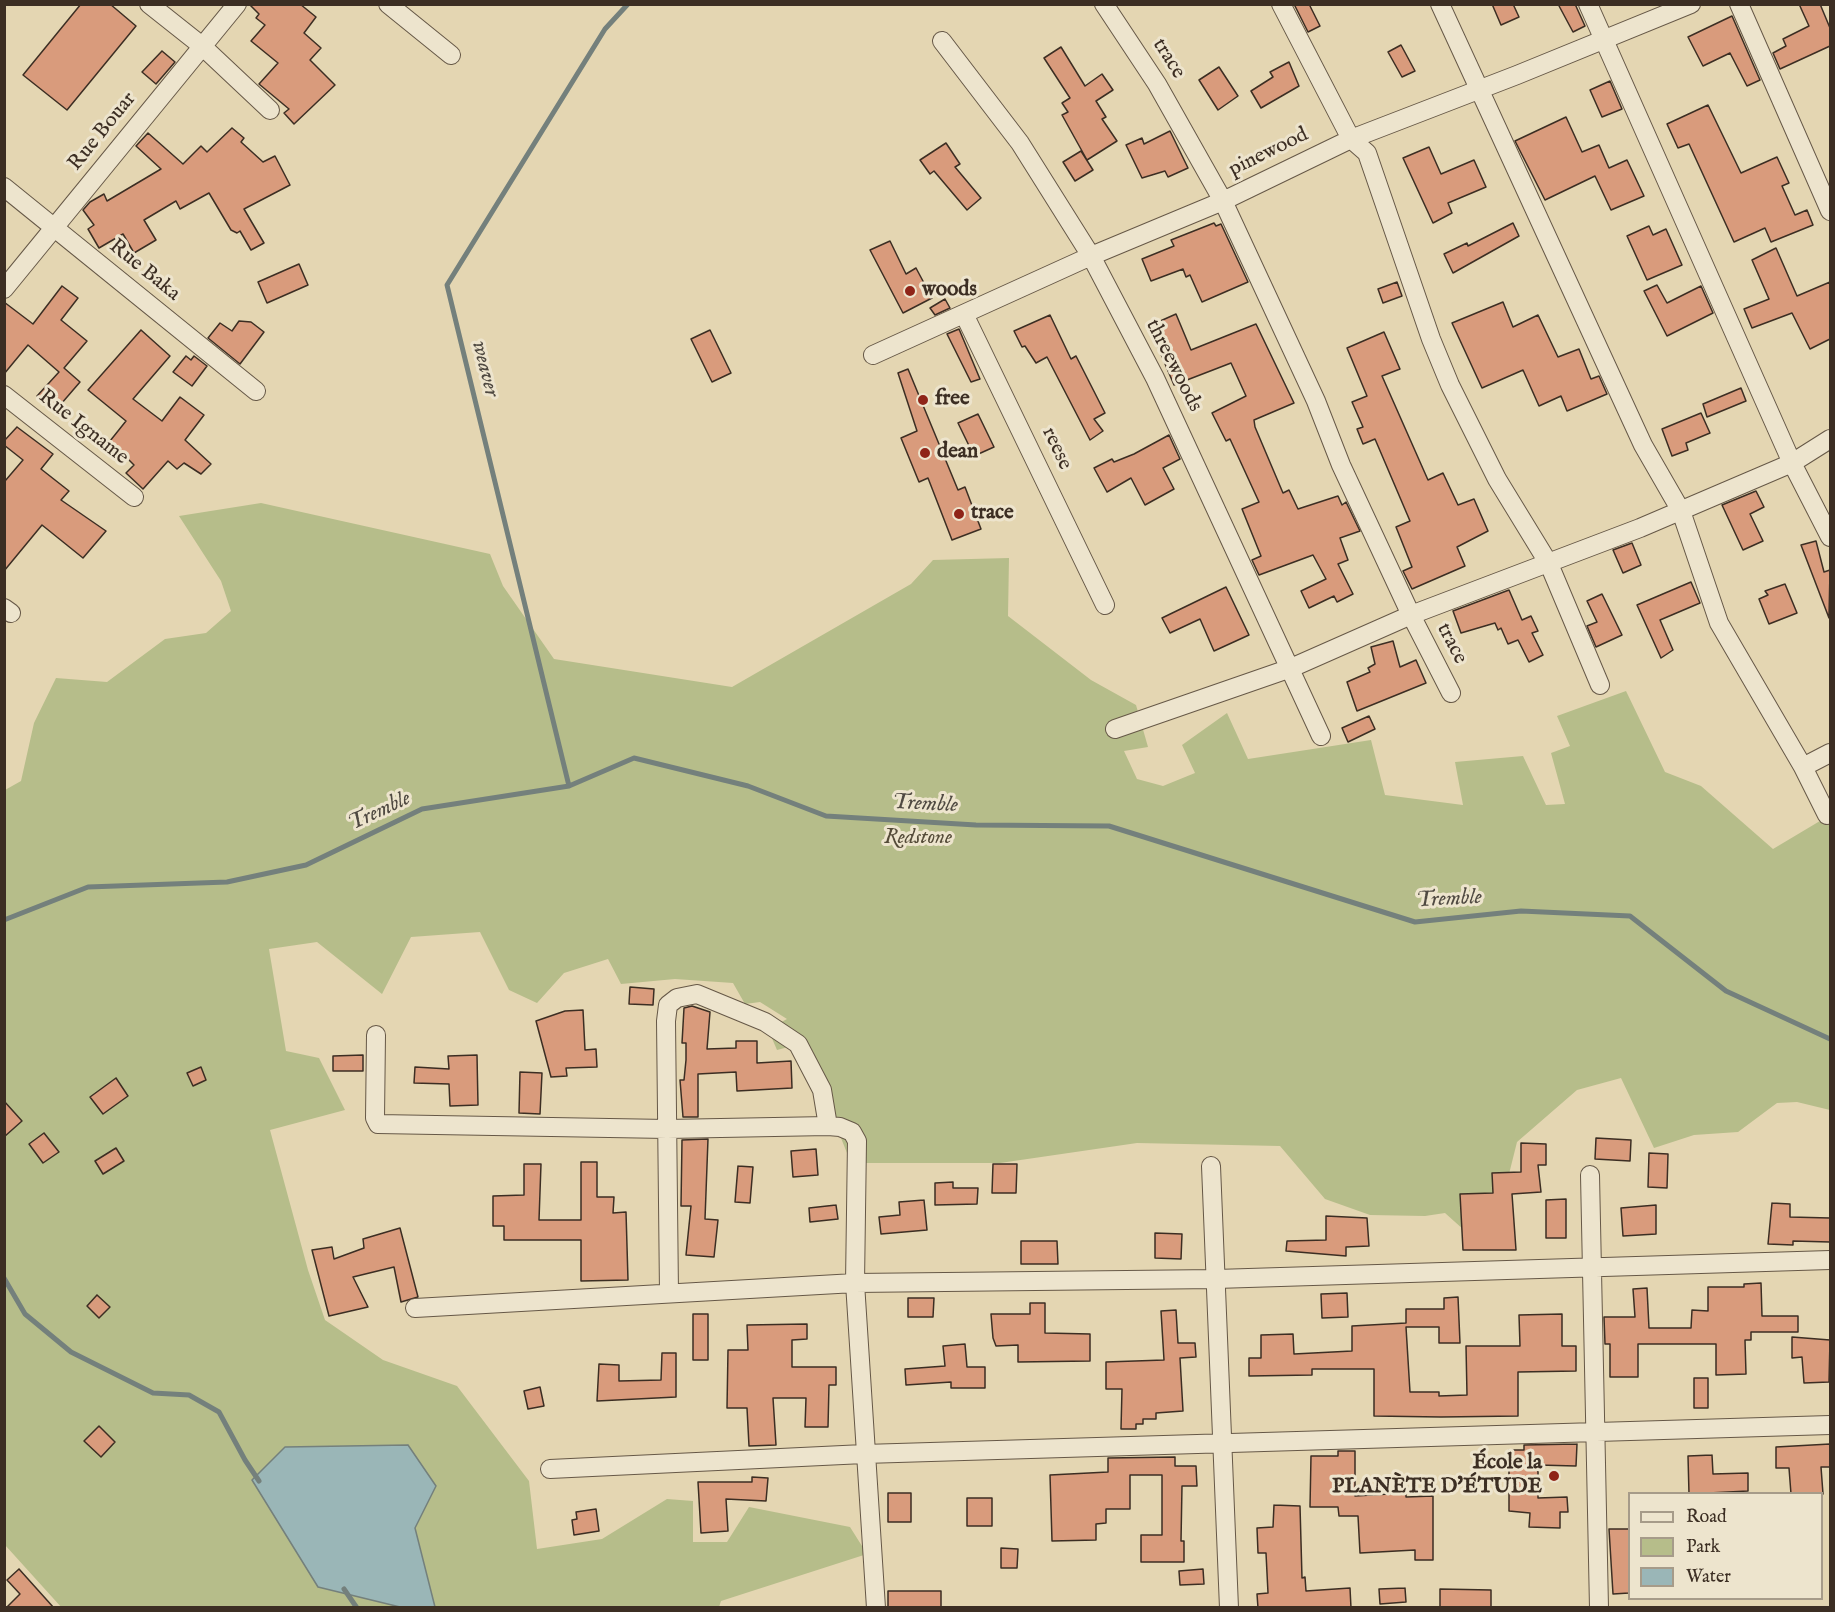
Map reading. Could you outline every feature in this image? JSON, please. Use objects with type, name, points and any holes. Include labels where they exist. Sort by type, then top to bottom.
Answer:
[{"type":"street","points":[[149,4],[202,46],[270,110]]},
{"type":"street","name":"Rue Bouar","points":[[4,289],[237,4]]},
{"type":"street","points":[[388,4],[451,56]]},
{"type":"street","name":"trace","points":[[1104,4],[1157,84],[1223,201],[1316,401],[1341,465],[1411,615],[1451,693]]},
{"type":"street","points":[[1281,4],[1351,139],[1367,153],[1431,339],[1473,435],[1549,564],[1600,685]]},
{"type":"street","points":[[1440,4],[1642,445],[1681,511],[1719,623],[1803,767],[1827,815]]},
{"type":"street","points":[[1588,4],[1792,463],[1830,537]]},
{"type":"street","name":"pinewood","points":[[873,355],[1091,256],[1223,201],[1351,139],[1691,4]]},
{"type":"street","points":[[1739,4],[1830,211]]},
{"type":"street","name":"threewoods","points":[[942,41],[1020,143],[1091,256],[1155,378],[1321,736]]},
{"type":"street","name":"Rue Baka","points":[[4,187],[256,391]]},
{"type":"street","name":"reese","points":[[964,314],[1105,605]]},
{"type":"street","name":"Rue Igname","points":[[4,395],[134,497]]},
{"type":"street","points":[[1115,729],[1291,668],[1411,615],[1549,564],[1681,511],[1792,463],[1830,439]]},
{"type":"street","points":[[1803,767],[1830,753]]},
{"type":"street","points":[[669,1293],[666,1021],[668,1005],[677,998],[698,994],[765,1022],[798,1044],[822,1090],[828,1126]]},
{"type":"street","points":[[376,1035],[375,1118],[378,1124],[667,1129],[828,1126],[849,1129],[857,1141],[855,1284],[864,1454],[876,1608]]},
{"type":"street","points":[[1212,1166],[1229,1608]]},
{"type":"street","points":[[1590,1175],[1599,1608]]},
{"type":"street","points":[[415,1308],[855,1284],[1216,1279],[1830,1260]]},
{"type":"street","points":[[550,1469],[864,1454],[1594,1434],[1830,1425]]},
{"type":"green space","name":"Redstone","points":[[261,503],[490,554],[503,586],[554,659],[732,687],[911,584],[933,560],[1009,558],[1008,616],[1091,680],[1136,705],[1148,747],[1124,751],[1137,779],[1163,786],[1195,773],[1182,745],[1227,713],[1248,759],[1371,740],[1385,795],[1463,805],[1455,762],[1523,756],[1546,805],[1565,804],[1551,753],[1570,746],[1557,716],[1626,691],[1665,772],[1701,786],[1773,849],[1830,815],[1830,1110],[1797,1102],[1777,1103],[1738,1132],[1694,1135],[1654,1148],[1621,1078],[1577,1090],[1517,1142],[1496,1226],[1474,1239],[1445,1213],[1425,1216],[1370,1215],[1325,1199],[1280,1146],[1137,1143],[1000,1163],[851,1163],[803,1043],[777,1050],[768,1029],[787,1019],[760,1002],[745,1004],[733,983],[675,979],[621,984],[608,959],[564,973],[537,1003],[509,990],[480,932],[411,937],[382,994],[317,942],[269,949],[286,1051],[319,1058],[345,1110],[270,1130],[308,1270],[325,1320],[383,1360],[457,1386],[529,1481],[537,1549],[602,1539],[667,1499],[693,1501],[693,1542],[727,1542],[749,1507],[850,1527],[867,1554],[721,1601],[719,1607],[62,1608],[5,1545],[5,790],[21,781],[34,723],[56,678],[107,682],[165,639],[206,633],[231,611],[221,581],[179,516]]},
{"type":"water","points":[[408,1445],[436,1486],[415,1528],[435,1607],[400,1607],[318,1587],[252,1480],[285,1447]]},
{"type":"building","points":[[81,4],[110,4],[136,26],[67,110],[23,75]]},
{"type":"building","points":[[249,4],[300,4],[316,17],[304,33],[321,48],[310,60],[335,85],[294,124],[284,113],[289,109],[259,84],[278,63],[251,41],[265,25],[256,18],[259,14]]},
{"type":"building","points":[[1294,4],[1309,4],[1320,26],[1308,32]]},
{"type":"building","points":[[1492,4],[1513,4],[1519,17],[1501,25]]},
{"type":"building","points":[[1558,4],[1575,4],[1585,26],[1573,32]]},
{"type":"building","points":[[1799,4],[1820,4],[1830,28],[1830,46],[1780,69],[1773,53],[1786,46],[1783,39],[1809,26]]},
{"type":"building","points":[[1732,16],[1760,80],[1747,86],[1730,53],[1703,66],[1688,37]]},
{"type":"building","points":[[1401,45],[1415,71],[1402,77],[1388,52]]},
{"type":"building","points":[[1061,47],[1085,86],[1102,74],[1113,90],[1096,101],[1106,117],[1102,119],[1117,141],[1087,160],[1062,115],[1068,112],[1062,103],[1070,98],[1044,58]]},
{"type":"building","points":[[162,51],[175,62],[156,84],[142,72]]},
{"type":"building","points":[[1289,62],[1299,86],[1261,108],[1251,91],[1273,77],[1270,72]]},
{"type":"building","points":[[1219,67],[1238,96],[1218,110],[1199,80]]},
{"type":"building","points":[[1610,81],[1622,109],[1602,117],[1590,90]]},
{"type":"building","points":[[1708,105],[1741,173],[1777,157],[1789,183],[1782,186],[1795,215],[1807,210],[1813,225],[1771,242],[1765,228],[1734,242],[1689,144],[1678,148],[1667,124]]},
{"type":"building","points":[[1566,117],[1582,152],[1599,145],[1609,168],[1627,160],[1644,196],[1611,210],[1595,176],[1545,200],[1515,141]]},
{"type":"building","points":[[232,128],[244,138],[241,142],[263,162],[275,156],[290,185],[244,209],[264,243],[251,250],[240,231],[237,233],[231,230],[209,193],[180,209],[176,201],[144,220],[156,240],[134,253],[123,234],[99,248],[88,229],[94,225],[83,210],[90,202],[104,194],[107,201],[161,169],[136,146],[148,133],[183,164],[201,146],[207,152]]},
{"type":"building","points":[[1170,131],[1188,168],[1168,177],[1165,171],[1142,178],[1126,145],[1142,138],[1144,144]]},
{"type":"building","points":[[946,143],[960,164],[955,167],[981,198],[967,210],[934,171],[930,174],[920,160]]},
{"type":"building","points":[[1429,147],[1441,174],[1474,160],[1486,187],[1448,203],[1452,213],[1433,223],[1403,158]]},
{"type":"building","points":[[1081,151],[1093,170],[1075,181],[1063,162]]},
{"type":"building","points":[[1214,223],[1216,226],[1221,224],[1248,282],[1202,302],[1190,275],[1186,277],[1183,269],[1151,281],[1142,259],[1174,246],[1171,240]]},
{"type":"building","points":[[1513,223],[1519,236],[1453,273],[1444,254],[1467,243],[1468,246]]},
{"type":"building","points":[[1649,226],[1653,235],[1666,229],[1682,265],[1647,280],[1627,236]]},
{"type":"building","points":[[890,241],[906,274],[916,268],[932,298],[903,313],[870,250]]},
{"type":"building","points":[[1776,248],[1797,296],[1830,282],[1830,339],[1810,349],[1792,313],[1752,328],[1744,309],[1769,299],[1752,260]]},
{"type":"building","points":[[299,264],[308,285],[267,303],[258,282]]},
{"type":"building","points":[[1397,282],[1402,296],[1383,303],[1378,289]]},
{"type":"building","points":[[1657,285],[1667,303],[1701,286],[1713,313],[1667,336],[1644,291]]},
{"type":"building","points":[[62,286],[78,298],[61,320],[87,341],[64,368],[80,382],[55,411],[37,396],[59,372],[28,345],[4,374],[4,302],[33,324]]},
{"type":"building","points":[[945,299],[950,308],[935,315],[930,308]]},
{"type":"building","points":[[1503,302],[1513,327],[1538,315],[1558,357],[1579,349],[1591,379],[1599,376],[1607,394],[1567,411],[1561,396],[1539,406],[1523,370],[1482,388],[1452,323]]},
{"type":"building","points":[[1176,314],[1191,350],[1256,324],[1294,403],[1254,420],[1255,427],[1283,493],[1289,490],[1298,509],[1338,496],[1342,505],[1346,502],[1360,531],[1340,538],[1348,560],[1338,564],[1353,594],[1337,602],[1334,596],[1309,608],[1301,591],[1326,579],[1313,555],[1259,575],[1252,560],[1261,556],[1242,509],[1259,502],[1230,439],[1226,441],[1212,413],[1246,396],[1231,363],[1174,385],[1149,326]]},
{"type":"building","points":[[1050,315],[1071,359],[1076,356],[1105,413],[1094,419],[1103,431],[1090,440],[1047,357],[1036,363],[1025,346],[1022,347],[1014,331]]},
{"type":"building","points":[[239,321],[251,322],[264,332],[240,364],[208,338],[220,323],[232,331]]},
{"type":"building","points":[[959,329],[980,379],[971,382],[947,334]]},
{"type":"building","points":[[141,330],[170,356],[133,399],[162,421],[180,397],[204,415],[185,440],[211,464],[201,474],[184,463],[177,469],[168,461],[143,489],[126,473],[134,465],[110,441],[126,421],[88,390]]},
{"type":"building","points":[[710,330],[731,373],[712,382],[691,339]]},
{"type":"building","points":[[1384,332],[1400,369],[1382,376],[1428,480],[1443,473],[1458,505],[1474,499],[1488,531],[1457,547],[1465,566],[1412,589],[1403,571],[1412,567],[1396,527],[1410,521],[1375,439],[1363,444],[1357,429],[1363,427],[1352,402],[1367,396],[1347,348]]},
{"type":"building","points":[[186,356],[191,360],[194,356],[207,366],[192,386],[173,372]]},
{"type":"building","points":[[908,369],[958,490],[965,487],[981,529],[952,540],[928,478],[919,482],[901,438],[917,431],[898,373]]},
{"type":"building","points":[[1741,388],[1746,401],[1707,417],[1703,404]]},
{"type":"building","points":[[1701,413],[1710,433],[1686,443],[1688,450],[1672,456],[1662,429]]},
{"type":"building","points":[[978,414],[994,447],[974,456],[958,423]]},
{"type":"building","points":[[17,427],[53,454],[41,469],[69,491],[61,500],[106,531],[83,558],[42,525],[4,571],[5,481],[23,460],[4,445],[4,441]]},
{"type":"building","points":[[1169,435],[1180,459],[1163,468],[1174,489],[1145,505],[1131,478],[1107,492],[1094,468],[1112,459],[1114,462],[1134,454]]},
{"type":"building","points":[[1756,491],[1764,507],[1750,514],[1763,541],[1743,550],[1722,505]]},
{"type":"building","points":[[1816,541],[1824,572],[1830,570],[1829,618],[1801,545]]},
{"type":"building","points":[[1632,543],[1641,565],[1623,573],[1613,550]]},
{"type":"building","points":[[1691,582],[1700,603],[1660,620],[1673,650],[1661,658],[1637,605]]},
{"type":"building","points":[[1785,584],[1797,613],[1769,624],[1759,599],[1768,595],[1765,591]]},
{"type":"building","points":[[1226,587],[1249,635],[1214,651],[1200,619],[1170,633],[1162,618]]},
{"type":"building","points":[[1509,590],[1522,620],[1531,616],[1538,631],[1532,633],[1543,655],[1529,662],[1518,640],[1508,644],[1501,628],[1498,630],[1495,623],[1461,633],[1453,611]]},
{"type":"building","points":[[1602,594],[1622,635],[1596,647],[1587,626],[1597,622],[1587,601]]},
{"type":"building","points":[[1393,641],[1400,667],[1416,660],[1426,683],[1357,711],[1347,682],[1370,672],[1368,668],[1375,664],[1371,647]]},
{"type":"building","points":[[1369,716],[1375,729],[1348,742],[1342,728]]},
{"type":"building","points":[[630,987],[654,989],[653,1005],[629,1004]]},
{"type":"building","points":[[692,1006],[710,1012],[707,1049],[736,1048],[736,1041],[757,1041],[757,1063],[791,1061],[792,1088],[737,1091],[736,1072],[698,1074],[698,1117],[683,1117],[680,1080],[684,1080],[686,1060],[686,1043],[682,1043],[684,1008]]},
{"type":"building","points":[[583,1010],[585,1050],[596,1049],[597,1067],[566,1068],[567,1076],[551,1077],[536,1021],[565,1011]]},
{"type":"building","points":[[363,1055],[363,1071],[333,1071],[333,1056]]},
{"type":"building","points":[[477,1055],[478,1105],[450,1106],[449,1084],[414,1083],[415,1067],[449,1069],[448,1056]]},
{"type":"building","points":[[201,1067],[206,1080],[193,1086],[187,1073]]},
{"type":"building","points":[[520,1072],[542,1073],[540,1114],[519,1113]]},
{"type":"building","points":[[116,1078],[128,1096],[103,1114],[90,1097]]},
{"type":"building","points":[[4,1101],[22,1121],[4,1137]]},
{"type":"building","points":[[44,1133],[59,1152],[43,1163],[29,1144]]},
{"type":"building","points":[[1596,1138],[1631,1140],[1630,1161],[1595,1159]]},
{"type":"building","points":[[708,1139],[705,1219],[718,1220],[714,1257],[686,1255],[691,1206],[681,1206],[682,1140]]},
{"type":"building","points":[[1521,1143],[1546,1144],[1546,1165],[1538,1165],[1541,1192],[1512,1194],[1516,1250],[1463,1250],[1460,1194],[1493,1193],[1492,1173],[1521,1172]]},
{"type":"building","points":[[116,1148],[124,1161],[103,1174],[95,1161]]},
{"type":"building","points":[[816,1149],[818,1175],[793,1177],[791,1151]]},
{"type":"building","points":[[1649,1153],[1668,1154],[1667,1188],[1648,1187]]},
{"type":"building","points":[[581,1162],[597,1162],[597,1197],[614,1197],[613,1213],[626,1212],[628,1280],[581,1281],[581,1240],[504,1240],[504,1226],[493,1226],[493,1196],[524,1195],[524,1164],[541,1164],[539,1220],[581,1220]]},
{"type":"building","points":[[993,1164],[1017,1164],[1016,1193],[992,1193]]},
{"type":"building","points":[[738,1166],[753,1167],[750,1203],[735,1202]]},
{"type":"building","points":[[953,1182],[953,1188],[978,1188],[977,1204],[935,1205],[935,1183]]},
{"type":"building","points":[[1566,1199],[1566,1238],[1546,1238],[1546,1200]]},
{"type":"building","points":[[924,1200],[927,1230],[881,1234],[879,1217],[900,1215],[899,1202]]},
{"type":"building","points":[[1772,1203],[1790,1204],[1790,1217],[1830,1218],[1830,1242],[1793,1241],[1793,1245],[1768,1244]]},
{"type":"building","points":[[836,1205],[838,1219],[810,1222],[809,1208]]},
{"type":"building","points":[[1656,1205],[1656,1234],[1623,1236],[1621,1208]]},
{"type":"building","points":[[1326,1216],[1367,1218],[1369,1246],[1346,1247],[1346,1256],[1286,1251],[1287,1241],[1326,1240]]},
{"type":"building","points":[[400,1228],[418,1297],[401,1302],[394,1267],[353,1277],[368,1307],[329,1316],[312,1250],[332,1247],[334,1259],[364,1248],[363,1239]]},
{"type":"building","points":[[1155,1233],[1182,1234],[1181,1259],[1155,1258]]},
{"type":"building","points":[[1021,1241],[1057,1241],[1058,1264],[1021,1264]]},
{"type":"building","points":[[1761,1283],[1762,1316],[1798,1316],[1798,1332],[1751,1332],[1751,1340],[1745,1340],[1746,1374],[1716,1375],[1716,1344],[1638,1344],[1638,1377],[1610,1377],[1610,1344],[1605,1344],[1604,1317],[1635,1317],[1633,1289],[1647,1288],[1649,1328],[1691,1328],[1692,1310],[1708,1311],[1708,1287],[1744,1287],[1744,1284]]},
{"type":"building","points":[[1347,1293],[1348,1317],[1322,1318],[1321,1294]]},
{"type":"building","points":[[97,1295],[110,1307],[99,1318],[87,1306]]},
{"type":"building","points":[[1458,1297],[1460,1343],[1439,1343],[1439,1327],[1406,1327],[1410,1392],[1439,1392],[1439,1396],[1467,1395],[1466,1346],[1520,1346],[1519,1315],[1562,1314],[1562,1346],[1576,1346],[1576,1371],[1518,1372],[1518,1416],[1374,1416],[1374,1369],[1312,1369],[1312,1375],[1249,1376],[1249,1358],[1261,1358],[1261,1335],[1293,1334],[1294,1354],[1352,1351],[1352,1326],[1406,1323],[1406,1309],[1444,1309],[1444,1298]]},
{"type":"building","points":[[908,1298],[934,1298],[933,1317],[908,1317]]},
{"type":"building","points":[[1030,1303],[1045,1303],[1045,1333],[1090,1334],[1090,1361],[1018,1362],[1018,1345],[996,1346],[991,1314],[1030,1314]]},
{"type":"building","points":[[1176,1310],[1178,1343],[1195,1343],[1196,1357],[1180,1358],[1183,1411],[1156,1413],[1156,1419],[1143,1419],[1143,1424],[1136,1424],[1136,1429],[1121,1429],[1122,1389],[1106,1389],[1106,1362],[1164,1360],[1161,1311]]},
{"type":"building","points":[[693,1314],[708,1314],[708,1360],[693,1360]]},
{"type":"building","points":[[807,1324],[807,1339],[792,1340],[792,1367],[836,1367],[836,1385],[829,1385],[828,1427],[805,1427],[806,1398],[773,1398],[776,1445],[749,1446],[747,1408],[727,1408],[728,1350],[748,1350],[747,1325]]},
{"type":"building","points":[[1792,1337],[1830,1340],[1829,1382],[1804,1383],[1802,1357],[1792,1358]]},
{"type":"building","points":[[965,1344],[967,1367],[985,1367],[985,1388],[951,1388],[951,1382],[906,1385],[905,1369],[945,1366],[943,1346]]},
{"type":"building","points":[[662,1353],[676,1353],[676,1397],[597,1401],[599,1364],[619,1365],[619,1381],[661,1380]]},
{"type":"building","points":[[1694,1378],[1708,1378],[1708,1408],[1694,1408]]},
{"type":"building","points":[[540,1387],[544,1406],[528,1409],[524,1391]]},
{"type":"building","points":[[99,1426],[115,1442],[101,1457],[84,1441]]},
{"type":"building","points":[[1577,1444],[1576,1466],[1538,1465],[1538,1498],[1567,1497],[1568,1512],[1560,1512],[1560,1528],[1529,1527],[1530,1513],[1509,1511],[1509,1450],[1524,1450],[1524,1445]]},
{"type":"building","points":[[1830,1444],[1830,1467],[1821,1467],[1823,1492],[1791,1492],[1789,1468],[1776,1468],[1776,1447]]},
{"type":"building","points":[[1338,1451],[1355,1451],[1355,1496],[1406,1493],[1406,1497],[1433,1496],[1433,1560],[1415,1560],[1415,1550],[1360,1553],[1358,1516],[1339,1516],[1338,1507],[1310,1507],[1311,1456],[1338,1456]]},
{"type":"building","points":[[1712,1455],[1713,1474],[1748,1473],[1748,1491],[1689,1492],[1688,1456]]},
{"type":"building","points":[[1175,1457],[1175,1466],[1196,1466],[1197,1486],[1182,1486],[1181,1541],[1184,1541],[1184,1562],[1141,1562],[1141,1535],[1162,1535],[1162,1475],[1130,1475],[1130,1509],[1106,1509],[1106,1523],[1096,1524],[1096,1540],[1052,1541],[1050,1475],[1108,1472],[1108,1458]]},
{"type":"building","points":[[752,1477],[768,1478],[766,1501],[726,1499],[728,1531],[701,1533],[698,1482],[752,1482]]},
{"type":"building","points":[[888,1493],[911,1493],[911,1522],[888,1522]]},
{"type":"building","points":[[967,1498],[992,1498],[992,1526],[967,1526]]},
{"type":"building","points":[[1274,1505],[1300,1506],[1302,1578],[1305,1577],[1306,1591],[1350,1588],[1351,1608],[1258,1608],[1257,1594],[1268,1593],[1266,1553],[1258,1553],[1257,1528],[1273,1527]]},
{"type":"building","points":[[596,1509],[599,1531],[574,1535],[572,1520],[577,1519],[576,1512]]},
{"type":"building","points":[[1609,1529],[1628,1529],[1628,1593],[1613,1594]]},
{"type":"building","points":[[1001,1548],[1018,1549],[1017,1568],[1001,1568]]},
{"type":"building","points":[[19,1569],[54,1608],[6,1608],[20,1594],[7,1580]]},
{"type":"building","points":[[1203,1569],[1204,1584],[1180,1585],[1179,1571]]},
{"type":"building","points":[[1405,1588],[1406,1602],[1380,1604],[1379,1589]]},
{"type":"building","points":[[1440,1589],[1491,1590],[1491,1608],[1440,1608]]},
{"type":"building","points":[[888,1591],[941,1591],[941,1608],[888,1608]]},
{"type":"waterway","name":"weaver","points":[[569,786],[447,285],[605,29],[628,4]]},
{"type":"waterway","name":"Tremble","points":[[4,920],[88,887],[227,882],[306,865],[422,809],[569,786],[634,758],[748,786],[826,816],[976,825],[1109,826],[1415,922],[1521,911],[1630,916],[1726,991],[1830,1039]]},
{"type":"waterway","points":[[4,1278],[25,1314],[71,1352],[153,1393],[189,1395],[219,1412],[259,1481]]},
{"type":"waterway","points":[[344,1589],[357,1608]]},
{"type":"place","name":"woods","points":[[910,291]]},
{"type":"place","name":"free","points":[[923,400]]},
{"type":"place","name":"dean","points":[[925,453]]},
{"type":"place","name":"trace","points":[[959,514]]},
{"type":"place","name":"École la PLANÈTE D'ÉTUDE","points":[[1554,1476]]}]
